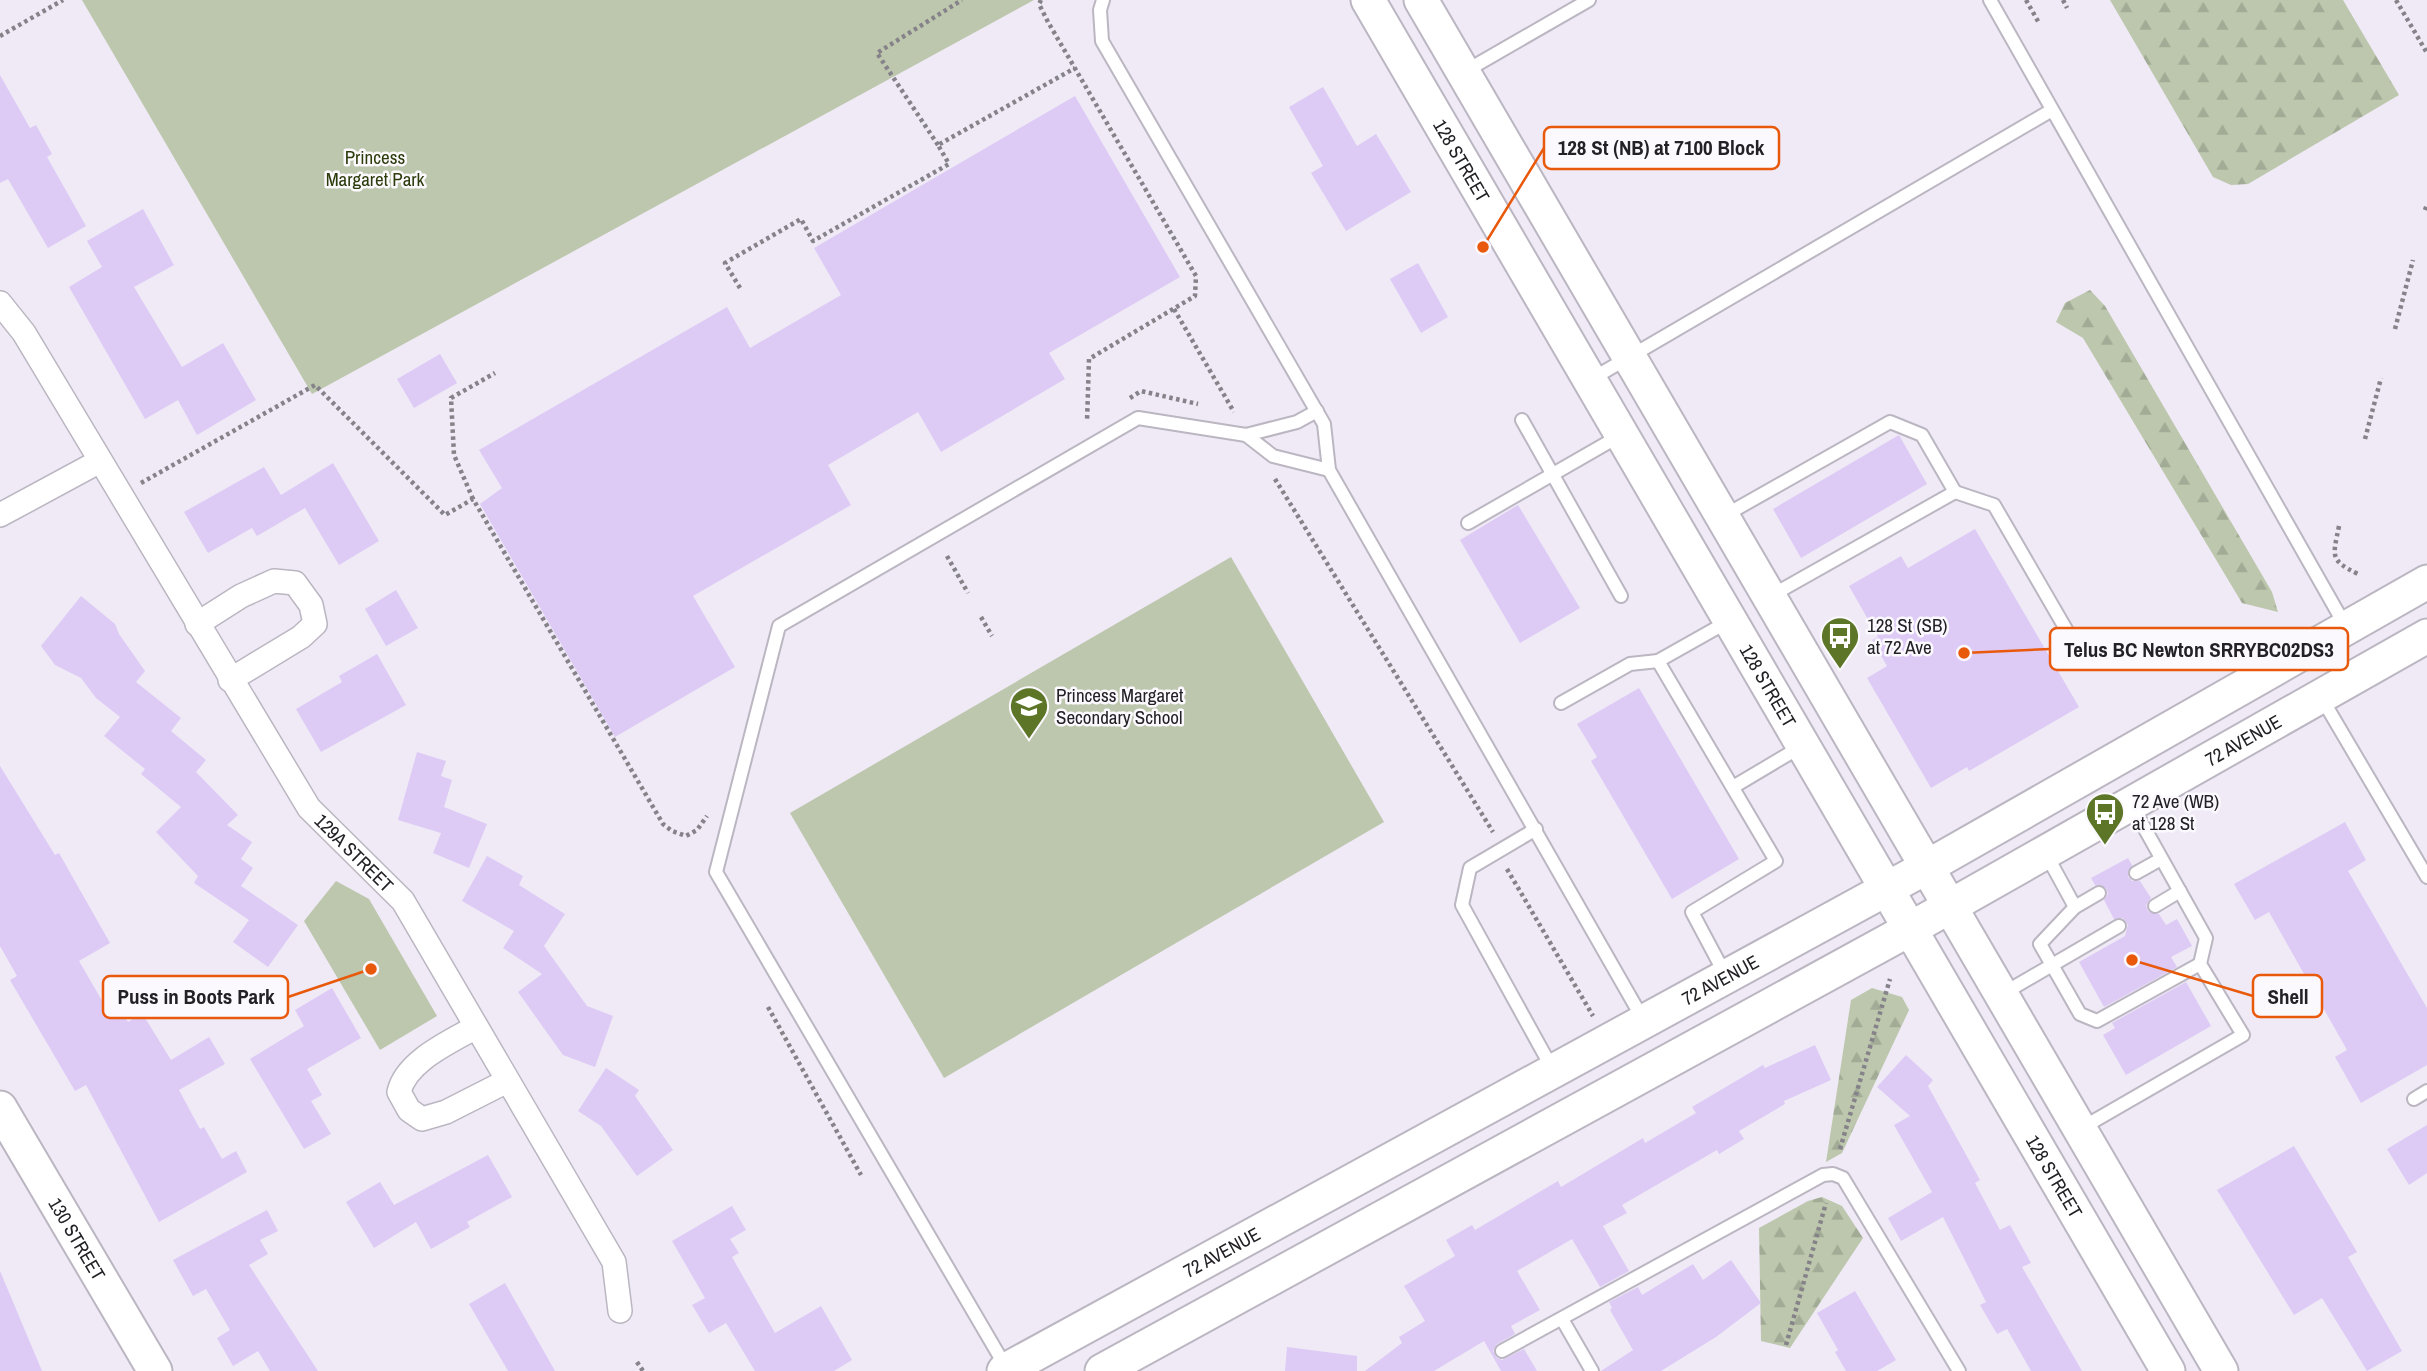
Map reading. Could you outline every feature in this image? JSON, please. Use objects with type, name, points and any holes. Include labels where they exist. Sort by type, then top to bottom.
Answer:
[{"type":"main road","name":"128 STREET","points":[[1368,0],[2168,1371]]},
{"type":"main road","points":[[1421,0],[1925,868],[2221,1371]]},
{"type":"main road","name":"72 AVENUE","points":[[1006,1370],[1925,868],[2427,582]]},
{"type":"main road","name":"72 AVENUE","points":[[1102,1371],[1910,929],[2427,636]]},
{"type":"main road","name":"130 STREET","points":[[0,1108],[155,1371]]},
{"type":"street","name":"129A STREET","points":[[0,303],[24,333],[309,808],[403,901],[614,1262],[620,1311]]},
{"type":"street","points":[[0,515],[100,461]]},
{"type":"street","points":[[197,624],[274,581],[295,583],[311,606],[314,624],[301,638],[230,680]]},
{"type":"street","points":[[476,1027],[447,1043],[402,1079],[399,1092],[410,1110],[422,1119],[446,1112],[508,1081]]},
{"type":"lane","points":[[1103,0],[1100,10],[1102,41],[1324,424],[1329,470],[1644,1021]]},
{"type":"lane","points":[[1463,72],[1589,0]]},
{"type":"lane","points":[[1990,0],[2347,628]]},
{"type":"lane","points":[[1590,380],[2052,110]]},
{"type":"lane","points":[[1006,1370],[716,872],[779,626],[1138,418],[1246,435],[1297,422],[1317,411]]},
{"type":"lane","points":[[1522,420],[1620,596]]},
{"type":"lane","points":[[1722,518],[1890,422],[1922,435],[1955,492],[1994,505],[2067,631]]},
{"type":"lane","points":[[1246,435],[1273,456],[1329,470]]},
{"type":"lane","points":[[1468,523],[1622,435]]},
{"type":"lane","points":[[1768,597],[1955,492]]},
{"type":"lane","points":[[1561,703],[1630,664],[1658,661],[1730,621]]},
{"type":"lane","points":[[1658,661],[1776,860],[1692,912],[1726,976]]},
{"type":"lane","points":[[2320,696],[2427,877]]},
{"type":"lane","points":[[1733,787],[1802,745]]},
{"type":"lane","points":[[2080,1129],[2243,1035],[2200,964],[2206,938],[2130,804]]},
{"type":"lane","points":[[1536,829],[1470,868],[1462,905],[1554,1070]]},
{"type":"lane","points":[[2045,852],[2075,907]]},
{"type":"lane","points":[[2136,873],[2161,859]]},
{"type":"lane","points":[[2155,906],[2180,891]]},
{"type":"lane","points":[[2099,893],[2075,907],[2040,944],[2080,1014],[2097,1021],[2200,964]]},
{"type":"lane","points":[[2000,995],[2119,926]]},
{"type":"lane","points":[[2414,1099],[2427,1091]]},
{"type":"lane","points":[[1502,1351],[1823,1175],[1833,1174],[1843,1178],[1959,1371]]},
{"type":"lane","points":[[1562,1319],[1592,1371]]},
{"type":"path","points":[[0,36],[63,0]]},
{"type":"path","points":[[740,288],[725,263],[801,219],[813,241],[949,163],[877,53],[962,0]]},
{"type":"path","points":[[1041,0],[1039,4],[1196,276],[1195,296],[1089,359],[1087,422]]},
{"type":"path","points":[[2026,0],[2039,23]]},
{"type":"path","points":[[2063,0],[2067,8]]},
{"type":"path","points":[[2396,0],[2427,53]]},
{"type":"path","points":[[938,145],[1075,68]]},
{"type":"path","points":[[2395,329],[2413,260]]},
{"type":"path","points":[[1174,309],[1234,412]]},
{"type":"path","points":[[495,373],[451,398],[454,454],[473,499],[507,559]]},
{"type":"path","points":[[2365,439],[2381,378]]},
{"type":"path","points":[[140,483],[315,385],[445,515],[473,499]]},
{"type":"path","points":[[1267,476],[1277,480],[1494,834]]},
{"type":"path","points":[[2339,526],[2334,554],[2339,564],[2358,574]]},
{"type":"path","points":[[947,556],[968,593]]},
{"type":"path","points":[[981,617],[992,636]]},
{"type":"path","points":[[1507,869],[1596,1020]]},
{"type":"path","points":[[1840,1149],[1890,979]]},
{"type":"path","points":[[763,999],[861,1175]]},
{"type":"path","points":[[1786,1345],[1826,1203]]},
{"type":"path","points":[[638,1362],[643,1371]]},
{"type":"green space","name":"Princess Margaret Park","points":[[82,0],[1034,0],[312,394]]},
{"type":"green space","points":[[2110,0],[2343,0],[2399,95],[2248,184],[2231,185],[2213,177]]},
{"type":"green space","points":[[2090,290],[2105,306],[2272,592],[2278,612],[2242,603],[2083,338],[2056,322],[2065,303]]},
{"type":"green space","points":[[1231,557],[1384,822],[944,1078],[790,813]]},
{"type":"green space","points":[[336,881],[369,899],[437,1016],[380,1050],[304,921]]},
{"type":"green space","points":[[1872,988],[1902,997],[1909,1010],[1842,1153],[1826,1162],[1851,1000]]},
{"type":"green space","points":[[1822,1197],[1842,1206],[1863,1238],[1790,1348],[1761,1341],[1759,1228],[1808,1201]]},
{"type":"building","points":[[0,75],[30,128],[36,125],[52,154],[47,157],[86,226],[48,248],[8,179],[0,183]]},
{"type":"building","points":[[1323,87],[1357,146],[1376,134],[1411,192],[1346,231],[1311,173],[1323,166],[1289,107]]},
{"type":"building","points":[[1075,96],[1180,277],[1049,353],[1065,379],[941,452],[918,412],[828,465],[851,505],[693,596],[735,667],[615,737],[480,504],[502,488],[479,450],[727,307],[750,348],[841,295],[814,248]]},
{"type":"building","points":[[143,209],[174,265],[134,287],[182,367],[223,343],[256,400],[197,435],[178,400],[145,419],[69,287],[102,267],[87,241]]},
{"type":"building","points":[[1418,263],[1448,317],[1421,333],[1390,279]]},
{"type":"building","points":[[440,354],[457,383],[414,408],[397,379]]},
{"type":"building","points":[[1899,435],[1927,484],[1801,558],[1773,509]]},
{"type":"building","points":[[333,463],[379,541],[339,565],[305,508],[257,536],[252,528],[208,553],[184,512],[264,467],[281,495]]},
{"type":"building","points":[[1518,505],[1580,608],[1520,643],[1460,540]]},
{"type":"building","points":[[1975,529],[2079,707],[1969,771],[1967,767],[1931,788],[1867,678],[1887,666],[1872,640],[1878,637],[1849,586],[1901,556],[1908,568]]},
{"type":"building","points":[[396,590],[418,628],[386,646],[365,609]]},
{"type":"building","points":[[81,596],[115,624],[145,671],[136,682],[181,718],[171,731],[206,760],[196,772],[238,815],[227,825],[252,842],[241,859],[253,868],[241,886],[298,925],[268,967],[233,942],[249,920],[194,883],[198,876],[156,832],[181,807],[141,774],[145,769],[104,736],[120,717],[96,698],[81,678],[55,665],[41,646]]},
{"type":"building","points":[[377,654],[406,705],[321,752],[296,709],[342,682],[339,676]]},
{"type":"building","points":[[1639,688],[1739,859],[1672,899],[1591,761],[1597,757],[1577,724]]},
{"type":"building","points":[[417,752],[446,761],[441,776],[452,780],[444,807],[487,824],[469,868],[433,853],[441,833],[398,820]]},
{"type":"building","points":[[0,766],[55,855],[59,853],[110,943],[79,961],[104,1004],[114,999],[128,1022],[142,1013],[171,1060],[209,1037],[225,1064],[179,1090],[200,1129],[204,1127],[222,1159],[236,1151],[247,1172],[159,1222],[86,1085],[75,1091],[10,980],[17,976],[0,946]]},
{"type":"building","points":[[2345,822],[2366,860],[2348,871],[2427,1008],[2427,1065],[2361,1103],[2335,1057],[2347,1050],[2269,912],[2255,920],[2234,884]]},
{"type":"building","points":[[487,856],[523,876],[519,885],[565,914],[544,946],[587,1006],[613,1016],[595,1067],[563,1055],[518,992],[542,974],[503,948],[514,931],[462,901]]},
{"type":"building","points":[[2128,858],[2132,865],[2128,877],[2132,881],[2140,881],[2151,898],[2146,905],[2148,911],[2159,914],[2166,925],[2177,919],[2192,946],[2171,957],[2177,967],[2104,1007],[2079,962],[2125,936],[2128,925],[2123,918],[2114,919],[2104,900],[2108,894],[2106,888],[2095,885],[2091,878]]},
{"type":"building","points":[[2186,982],[2211,1026],[2126,1075],[2103,1035],[2115,1028],[2112,1023]]},
{"type":"building","points":[[332,988],[361,1038],[307,1069],[322,1095],[311,1101],[331,1134],[304,1149],[250,1059],[304,1026],[295,1010]]},
{"type":"building","points":[[1815,1045],[1831,1080],[1784,1101],[1785,1104],[1739,1131],[1744,1139],[1719,1154],[1717,1150],[1622,1205],[1627,1213],[1603,1226],[1629,1271],[1600,1287],[1572,1239],[1517,1271],[1540,1310],[1511,1326],[1515,1334],[1497,1344],[1493,1351],[1497,1358],[1502,1360],[1524,1349],[1537,1371],[1501,1371],[1484,1341],[1434,1371],[1365,1371],[1402,1343],[1399,1337],[1425,1321],[1404,1286],[1455,1256],[1446,1240],[1472,1225],[1475,1230],[1558,1181],[1561,1187],[1643,1138],[1645,1143],[1696,1113],[1692,1107],[1763,1065],[1765,1068]]},
{"type":"building","points":[[1906,1055],[1933,1080],[1928,1086],[1980,1180],[1975,1183],[2000,1230],[2010,1225],[2031,1263],[2022,1267],[2082,1371],[2031,1371],[2007,1329],[1997,1334],[1980,1305],[1986,1302],[1943,1217],[1901,1241],[1888,1218],[1932,1192],[1894,1125],[1910,1116],[1877,1087]]},
{"type":"building","points":[[606,1068],[639,1090],[635,1096],[673,1150],[637,1176],[601,1126],[578,1111]]},
{"type":"building","points":[[2427,1125],[2427,1173],[2409,1185],[2387,1149]]},
{"type":"building","points":[[2294,1146],[2357,1252],[2348,1257],[2402,1351],[2367,1371],[2322,1298],[2294,1315],[2217,1190]]},
{"type":"building","points":[[488,1155],[512,1197],[467,1222],[470,1227],[431,1249],[416,1222],[374,1248],[346,1202],[380,1182],[394,1205]]},
{"type":"building","points":[[732,1206],[746,1230],[730,1239],[739,1253],[732,1257],[775,1333],[821,1306],[852,1360],[834,1371],[755,1371],[726,1323],[709,1333],[692,1305],[705,1298],[672,1241]]},
{"type":"building","points":[[267,1210],[278,1231],[260,1240],[268,1254],[249,1265],[318,1371],[270,1371],[258,1351],[233,1366],[217,1338],[230,1330],[206,1289],[193,1296],[173,1260]]},
{"type":"building","points":[[1731,1260],[1761,1303],[1716,1337],[1661,1371],[1601,1371],[1633,1350],[1610,1310],[1612,1308],[1609,1302],[1638,1287],[1642,1295],[1693,1264],[1703,1280]]},
{"type":"building","points":[[0,1271],[42,1371],[0,1371]]},
{"type":"building","points":[[505,1283],[555,1371],[508,1371],[469,1304]]},
{"type":"building","points":[[1855,1291],[1896,1360],[1877,1371],[1846,1371],[1835,1352],[1838,1350],[1817,1313]]},
{"type":"building","points":[[1287,1347],[1357,1356],[1357,1371],[1285,1371]]},
{"type":"place","name":"128 St (NB) at 7100 Block","points":[[1483,247]]},
{"type":"place","name":"Telus BC Newton SRRYBC02DS3","points":[[1964,653]]},
{"type":"place","name":"128 St (SB) at 72 Ave","points":[[1840,670]]},
{"type":"place","name":"Princess Margaret Secondary School","points":[[1029,740]]},
{"type":"place","name":"72 Ave (WB) at 128 St","points":[[2105,846]]},
{"type":"place","name":"Shell","points":[[2132,960]]},
{"type":"place","name":"Puss in Boots Park","points":[[371,969]]}]
